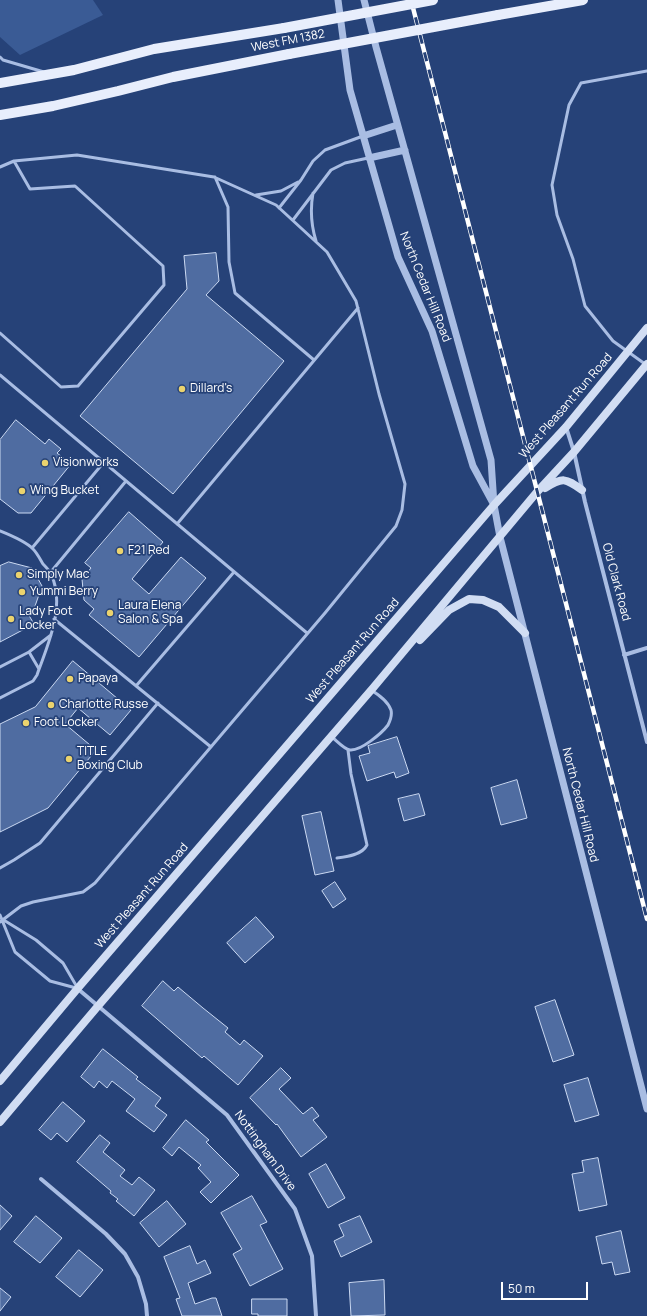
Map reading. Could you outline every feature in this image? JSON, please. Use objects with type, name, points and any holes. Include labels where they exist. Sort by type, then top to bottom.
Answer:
[{"type":"main road","name":"West FM 1382","points":[[0,83],[74,70],[154,49],[284,28],[433,0]]},
{"type":"main road","name":"West FM 1382","points":[[0,115],[96,96],[173,77],[289,54],[583,0]]},
{"type":"main road","name":"West Pleasant Run Road","points":[[0,1081],[78,988],[494,505],[566,427],[647,328]]},
{"type":"main road","points":[[0,1122],[98,1006],[332,737],[537,492],[574,452],[647,365]]},
{"type":"main road","points":[[537,492],[557,480],[568,480],[582,490]]},
{"type":"main road","points":[[372,689],[449,610],[469,599],[482,600],[499,606],[525,633]]},
{"type":"street","name":"North Cedar Hill Road","points":[[338,0],[350,90],[398,257],[432,331],[473,466],[494,505]]},
{"type":"street","name":"North Cedar Hill Road","points":[[364,0],[397,125],[491,460],[494,505],[500,537],[647,1109]]},
{"type":"street","points":[[363,136],[397,125]]},
{"type":"street","points":[[369,158],[404,150]]},
{"type":"street","name":"Old Clark Road","points":[[566,427],[574,452],[582,490],[647,742]]},
{"type":"street","points":[[624,655],[647,648]]},
{"type":"street","name":"Nottingham Drive","points":[[78,988],[226,1115],[295,1209],[312,1256],[316,1316]]},
{"type":"street","points":[[41,1179],[106,1234],[125,1254],[138,1277],[146,1304],[147,1316]]},
{"type":"lane","points":[[0,57],[3,60],[51,74]]},
{"type":"lane","points":[[647,72],[581,83],[569,105],[552,185],[557,215],[573,259],[585,306],[613,341],[647,365]]},
{"type":"lane","points":[[279,208],[301,180],[313,161],[325,150],[363,136]]},
{"type":"lane","points":[[0,167],[14,161],[77,155],[214,177],[276,205],[327,252],[356,302],[379,394],[405,484],[402,510],[396,526],[95,883],[83,892],[33,902],[21,906],[1,921]]},
{"type":"lane","points":[[293,220],[331,170],[345,163],[369,158]]},
{"type":"lane","points":[[0,334],[61,387],[78,386],[164,285],[162,266],[74,186],[30,189],[14,161]]},
{"type":"lane","points":[[214,177],[228,207],[229,262],[235,294],[314,360]]},
{"type":"lane","points":[[255,195],[281,191],[301,180]]},
{"type":"lane","points":[[313,192],[311,215],[317,243]]},
{"type":"lane","points":[[178,524],[358,308]]},
{"type":"lane","points":[[0,375],[307,633]]},
{"type":"lane","points":[[32,548],[104,462]]},
{"type":"lane","points":[[50,573],[126,481]]},
{"type":"lane","points":[[0,531],[32,548],[50,573],[55,586],[57,603],[57,613],[54,619],[52,635],[37,675],[33,681],[0,698]]},
{"type":"lane","points":[[136,686],[234,572]]},
{"type":"lane","points":[[54,619],[211,747]]},
{"type":"lane","points":[[0,666],[29,652],[52,635]]},
{"type":"lane","points":[[29,652],[39,669],[37,675]]},
{"type":"lane","points":[[348,750],[357,749],[367,744],[388,725],[391,718],[391,710],[383,698],[372,689]]},
{"type":"lane","points":[[0,868],[40,843],[158,703]]},
{"type":"lane","points":[[332,737],[348,750],[351,774],[367,846],[365,850],[349,857],[337,858]]},
{"type":"lane","points":[[0,915],[1,921],[15,952],[50,981],[78,988]]},
{"type":"lane","points":[[1,921],[36,940],[63,963],[78,988]]},
{"type":"shaded area","points":[[0,0],[93,0],[103,15],[20,55],[0,37]]},
{"type":"building","name":"Dillard's","points":[[216,253],[219,281],[206,295],[284,361],[173,494],[80,416],[187,289],[184,256]]},
{"type":"building","points":[[16,420],[45,444],[49,439],[61,449],[57,453],[71,464],[31,513],[18,513],[0,499],[0,440]]},
{"type":"building","points":[[129,512],[163,542],[132,579],[149,594],[181,557],[206,578],[139,657],[89,615],[94,609],[84,600],[82,579],[91,568],[85,563]]},
{"type":"building","points":[[9,562],[32,568],[42,586],[34,609],[27,612],[34,624],[0,642],[0,566]]},
{"type":"building","points":[[73,661],[131,710],[110,735],[78,708],[65,724],[96,750],[48,808],[0,832],[0,724],[35,707]]},
{"type":"building","points":[[397,737],[409,773],[396,778],[394,772],[367,781],[359,756],[370,753],[368,746]]},
{"type":"building","points":[[517,780],[527,818],[501,825],[491,788]]},
{"type":"building","points":[[419,794],[425,815],[404,821],[398,799]]},
{"type":"building","points":[[321,812],[334,871],[315,875],[302,816]]},
{"type":"building","points":[[335,882],[346,899],[333,908],[322,891]]},
{"type":"building","points":[[256,917],[274,937],[245,963],[227,943]]},
{"type":"building","points":[[163,981],[174,991],[178,987],[228,1028],[225,1032],[240,1045],[244,1040],[263,1056],[238,1085],[204,1056],[202,1058],[142,1006]]},
{"type":"building","points":[[555,1000],[574,1055],[553,1062],[535,1007]]},
{"type":"building","points":[[103,1049],[138,1077],[136,1079],[161,1098],[155,1106],[167,1115],[154,1132],[126,1111],[135,1099],[112,1081],[107,1088],[99,1081],[94,1088],[81,1077]]},
{"type":"building","points":[[281,1068],[291,1078],[279,1089],[303,1114],[312,1107],[319,1116],[313,1120],[327,1137],[301,1157],[277,1124],[276,1125],[250,1098]]},
{"type":"building","points":[[588,1078],[599,1115],[575,1122],[564,1085]]},
{"type":"building","points":[[63,1102],[85,1121],[67,1142],[57,1133],[51,1140],[39,1130]]},
{"type":"building","points":[[186,1120],[209,1140],[206,1142],[239,1175],[211,1203],[200,1192],[211,1182],[198,1168],[201,1165],[179,1147],[172,1156],[163,1148]]},
{"type":"building","points":[[100,1135],[110,1143],[103,1152],[125,1170],[120,1176],[132,1185],[139,1177],[155,1190],[134,1216],[116,1201],[118,1199],[110,1193],[111,1191],[77,1162]]},
{"type":"building","points":[[598,1158],[607,1205],[579,1211],[572,1174],[584,1172],[582,1161]]},
{"type":"building","points":[[326,1164],[345,1198],[328,1208],[309,1174]]},
{"type":"building","points":[[252,1196],[267,1222],[260,1225],[283,1269],[250,1286],[233,1254],[242,1249],[221,1213]]},
{"type":"building","points":[[167,1201],[186,1224],[159,1247],[140,1223]]},
{"type":"building","points":[[0,1205],[12,1216],[0,1230]]},
{"type":"building","points":[[36,1216],[62,1238],[40,1263],[14,1242]]},
{"type":"building","points":[[360,1216],[372,1242],[341,1257],[334,1241],[344,1236],[339,1225]]},
{"type":"building","points":[[621,1231],[630,1272],[615,1275],[612,1262],[602,1264],[596,1237]]},
{"type":"building","points":[[190,1246],[197,1264],[205,1260],[211,1273],[188,1283],[195,1304],[216,1298],[222,1316],[182,1316],[176,1299],[180,1298],[164,1257]]},
{"type":"building","points":[[79,1250],[103,1270],[80,1297],[56,1277]]},
{"type":"building","points":[[384,1280],[385,1315],[351,1316],[349,1283]]},
{"type":"building","points":[[0,1288],[11,1297],[0,1311]]},
{"type":"building","points":[[252,1299],[287,1299],[287,1316],[258,1316],[258,1314],[252,1314]]},
{"type":"railway","points":[[411,0],[647,919]]},
{"type":"place","name":"Dillard's","points":[[182,389]]},
{"type":"place","name":"Visionworks","points":[[45,463]]},
{"type":"place","name":"Wing Bucket","points":[[22,491]]},
{"type":"place","name":"F21 Red","points":[[120,551]]},
{"type":"place","name":"Simply Mac","points":[[19,575]]},
{"type":"place","name":"Yummi Berry","points":[[22,592]]},
{"type":"place","name":"Laura Elena Salon & Spa","points":[[110,613]]},
{"type":"place","name":"Lady Foot Locker","points":[[11,619]]},
{"type":"place","name":"Papaya","points":[[70,679]]},
{"type":"place","name":"Charlotte Russe","points":[[51,705]]},
{"type":"place","name":"Foot Locker","points":[[26,723]]},
{"type":"place","name":"TITLE Boxing Club","points":[[69,759]]}]
